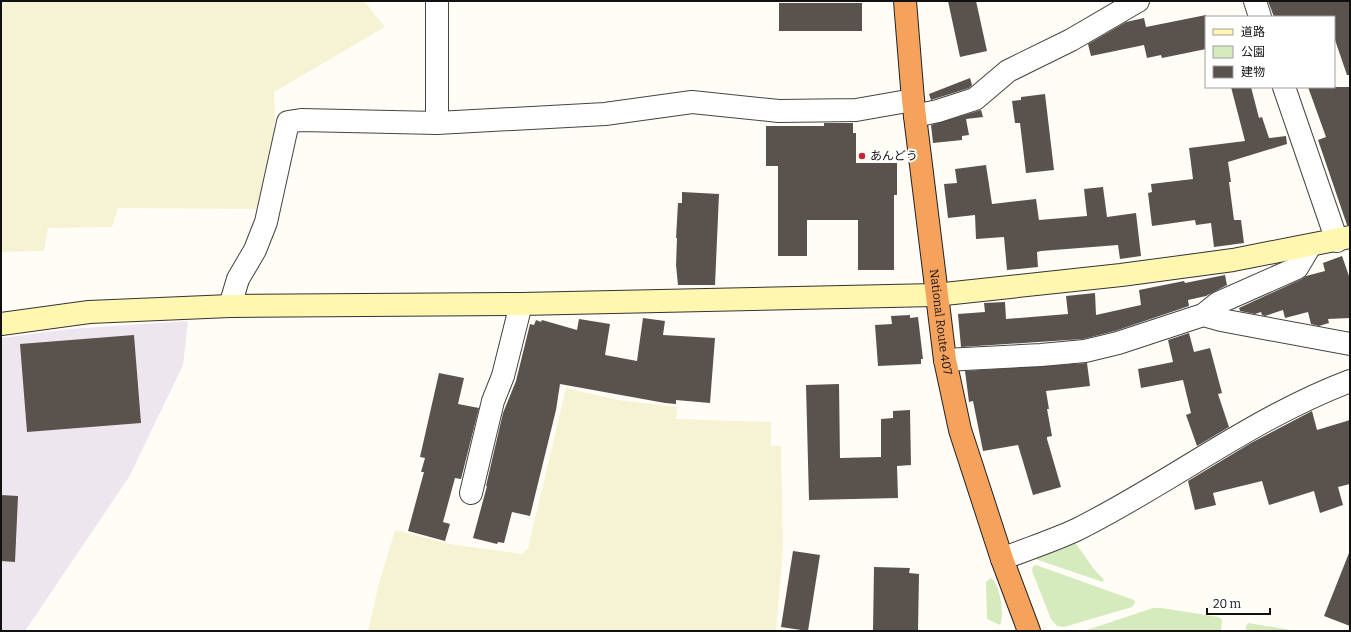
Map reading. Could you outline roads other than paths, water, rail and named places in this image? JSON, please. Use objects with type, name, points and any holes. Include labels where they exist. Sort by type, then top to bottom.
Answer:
[{"type":"highway","name":"National Route 407","points":[[905,1],[914,108],[935,295],[945,360],[960,430],[1002,559],[1029,631]]},
{"type":"street","points":[[437,123],[438,1]]},
{"type":"street","points":[[230,306],[238,280],[255,250],[266,222],[288,122],[301,120],[437,123],[605,114],[692,102],[779,111],[914,108],[938,111],[975,99],[1008,71],[1071,40],[1138,1]]},
{"type":"street","points":[[1255,1],[1260,16]]},
{"type":"street","points":[[1,324],[88,312],[230,306],[521,304],[935,295],[1121,275],[1233,260],[1344,239],[1284,88]]},
{"type":"street","points":[[945,360],[1085,351],[1118,343],[1203,315],[1218,303],[1297,268],[1310,246]]},
{"type":"street","points":[[471,493],[493,401],[503,376],[521,304]]},
{"type":"street","points":[[1203,315],[1221,320],[1350,344]]},
{"type":"street","points":[[1002,559],[1075,530],[1156,485],[1260,423],[1315,394],[1350,381]]},
{"type":"place","name":"あんどう","points":[[862,156]]}]
